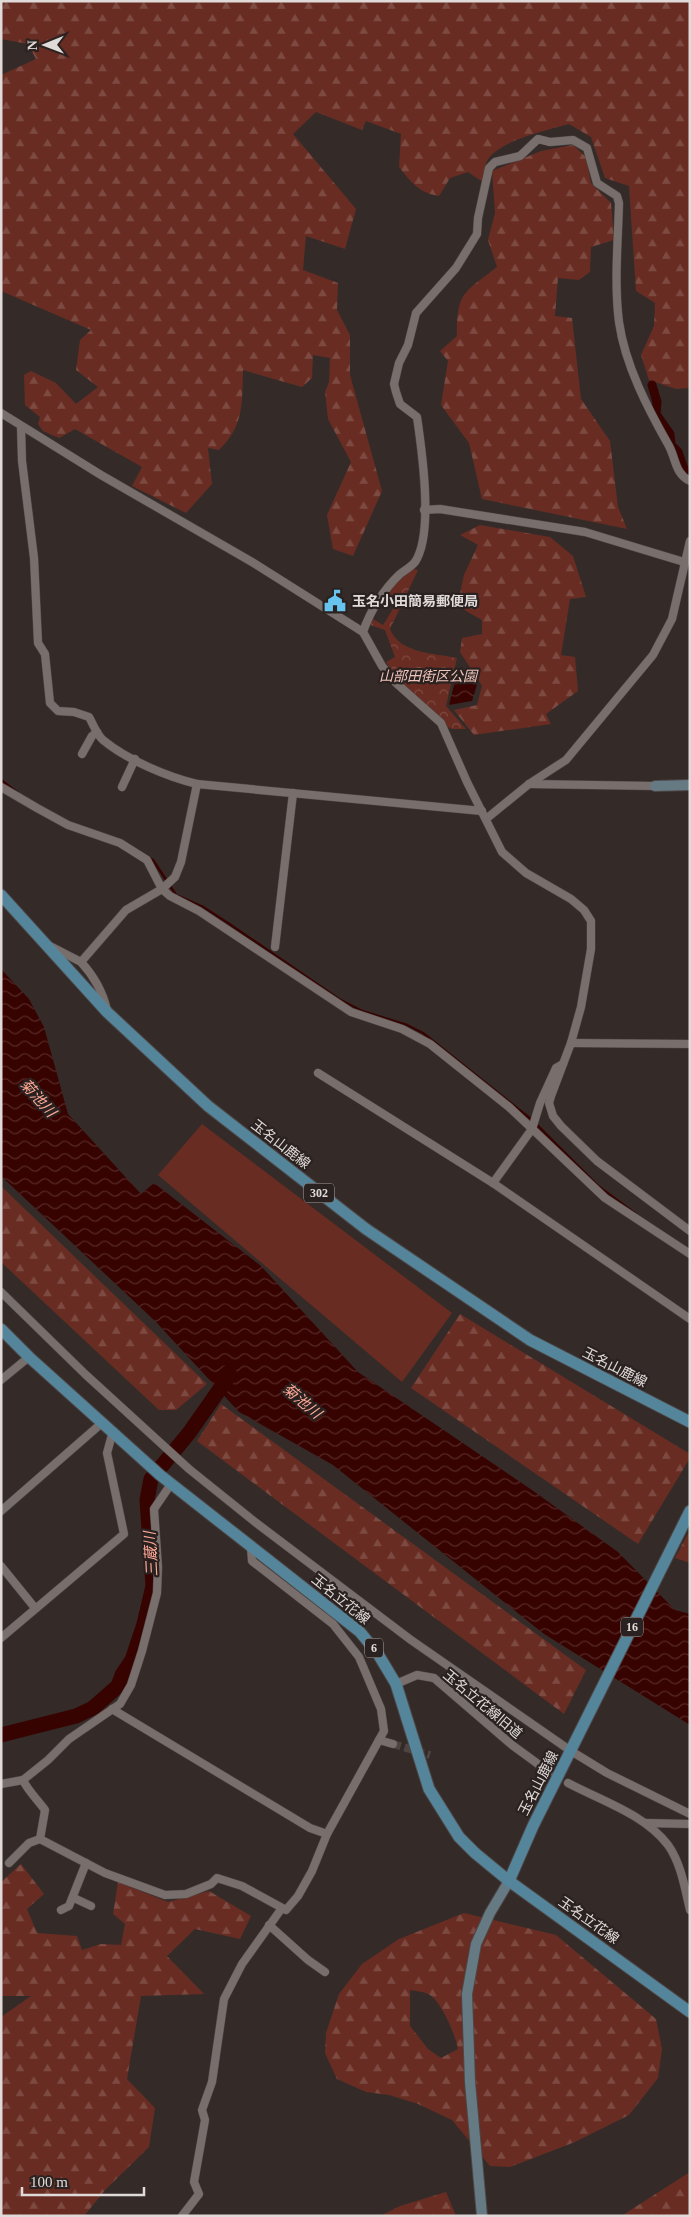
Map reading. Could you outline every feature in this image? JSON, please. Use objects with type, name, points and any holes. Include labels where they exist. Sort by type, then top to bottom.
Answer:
[{"type":"main road","name":"玉名山鹿線","points":[[1,895],[108,1012],[208,1106],[366,1229],[530,1340],[690,1422]]},
{"type":"main road","name":"玉名立花線","points":[[1,1329],[29,1357],[160,1475],[360,1632],[378,1654],[396,1684],[429,1789],[459,1837],[475,1853],[509,1881],[690,2012]]},
{"type":"main road","name":"玉名山鹿線","points":[[509,1881],[533,1826],[690,1511]]},
{"type":"street","points":[[363,632],[366,622],[383,595],[400,575],[414,563],[423,546],[423,460],[417,417],[400,404],[394,384],[399,363],[408,345],[416,312],[456,268],[477,234],[478,218],[489,168],[495,162],[520,156],[538,140],[550,142],[573,140],[587,148],[597,183],[617,196],[620,203],[617,293],[622,336],[636,380],[652,417],[672,451],[677,469],[685,479],[690,481]]},
{"type":"street","points":[[1,413],[21,427],[252,562],[363,632],[382,666],[396,683],[441,723],[502,852],[526,873],[571,899],[584,910],[591,921],[591,949],[587,977],[572,1043],[549,1104],[553,1116],[597,1161],[690,1231]]},
{"type":"street","points":[[21,427],[22,462],[34,558],[38,643],[45,654],[50,703],[58,711],[74,712],[89,717],[101,739],[135,759],[178,780],[197,784],[482,811]]},
{"type":"street","points":[[424,510],[440,509],[585,532],[684,562]]},
{"type":"street","points":[[486,819],[529,784],[566,760],[652,655],[672,619],[690,540]]},
{"type":"street","points":[[82,754],[92,736],[97,732]]},
{"type":"street","points":[[122,787],[135,759]]},
{"type":"street","points":[[81,962],[126,910],[162,889],[175,878],[197,784]]},
{"type":"street","points":[[529,784],[690,785]]},
{"type":"street","points":[[1,786],[52,816],[68,824],[120,843],[147,860],[162,889],[270,956],[351,1012],[402,1029],[430,1044],[509,1107],[605,1198],[690,1254]]},
{"type":"street","points":[[275,947],[293,793]]},
{"type":"street","points":[[44,943],[58,948],[81,962],[88,970],[105,1000],[108,1012]]},
{"type":"street","points":[[572,1043],[690,1044]]},
{"type":"street","points":[[493,1183],[532,1129],[556,1068],[563,1064]]},
{"type":"street","points":[[318,1073],[493,1183],[690,1319]]},
{"type":"street","points":[[1,1292],[85,1374],[179,1460],[255,1522],[411,1640],[573,1747],[608,1773],[690,1814]]},
{"type":"street","points":[[1,1380],[29,1357]]},
{"type":"street","points":[[1,1511],[103,1422]]},
{"type":"street","points":[[1,1638],[124,1534],[107,1453],[113,1431]]},
{"type":"street","points":[[1,1784],[23,1780],[48,1760],[69,1739],[120,1704],[131,1685],[157,1593],[158,1567],[154,1509],[171,1484]]},
{"type":"street","points":[[9,1863],[29,1843],[40,1839],[106,1874],[165,1895],[186,1894],[211,1884],[217,1878],[242,1886],[286,1910],[298,1896],[312,1871],[327,1834],[384,1731],[381,1709],[359,1657],[333,1624],[252,1561],[251,1548]]},
{"type":"street","points":[[1,1566],[35,1608]]},
{"type":"street","name":"玉名立花線旧道","points":[[396,1684],[417,1675],[434,1678],[512,1745],[549,1772]]},
{"type":"street","points":[[112,1709],[302,1823],[327,1834]]},
{"type":"street","points":[[379,1740],[393,1744]]},
{"type":"street","points":[[23,1780],[26,1789],[34,1794],[45,1810],[40,1839]]},
{"type":"street","points":[[568,1783],[646,1823],[668,1846],[684,1885],[690,1910]]},
{"type":"street","points":[[646,1823],[690,1824]]},
{"type":"street","points":[[61,1910],[69,1906],[74,1898],[86,1863]]},
{"type":"street","points":[[482,2216],[466,2028],[467,1994],[476,1944],[490,1912],[509,1881]]},
{"type":"street","points":[[74,1898],[91,1906]]},
{"type":"street","points":[[182,2216],[199,2194],[194,2182],[205,2120],[202,2110],[212,2082],[224,1999],[242,1964],[282,1908]]},
{"type":"street","points":[[269,1925],[308,1960],[325,1972]]},
{"type":"green space","points":[[1,1],[690,1],[690,388],[676,389],[649,380],[641,355],[654,326],[655,303],[636,291],[629,186],[605,178],[591,137],[569,124],[523,137],[500,148],[491,155],[485,165],[483,182],[468,172],[450,178],[439,196],[432,195],[421,189],[399,167],[401,134],[366,121],[362,130],[316,112],[293,134],[356,209],[345,249],[306,236],[303,270],[338,283],[337,310],[350,335],[350,375],[382,491],[353,556],[333,549],[327,515],[351,462],[328,419],[325,392],[329,382],[330,358],[313,355],[312,378],[302,387],[243,370],[242,403],[237,423],[227,441],[219,450],[208,448],[212,484],[186,513],[132,486],[142,467],[75,429],[59,438],[43,431],[38,424],[40,417],[25,405],[24,375],[31,371],[56,383],[76,404],[98,387],[76,370],[80,340],[91,330],[1,291],[1,75],[36,59],[28,44],[1,39]]},
{"type":"green space","points":[[573,145],[586,157],[591,183],[611,203],[614,240],[591,247],[590,272],[579,280],[558,278],[555,316],[572,318],[581,399],[610,441],[618,507],[627,529],[482,499],[469,443],[441,405],[448,361],[440,351],[457,336],[458,310],[465,294],[497,267],[488,240],[495,213],[492,171],[541,151]]},
{"type":"green space","points":[[480,525],[550,537],[573,556],[586,597],[570,599],[561,655],[575,657],[578,691],[546,714],[551,724],[474,735],[454,710],[477,705],[482,686],[460,652],[462,638],[482,634],[482,620],[466,611],[458,603],[464,575],[478,545],[460,535]]},
{"type":"green space","name":"山部田街区公園","points":[[412,569],[418,570],[390,629],[401,643],[410,648],[457,658],[446,706],[466,729],[452,729],[446,726],[437,714],[397,680],[386,662],[395,657],[385,630],[370,625],[373,619],[383,625],[396,604],[386,597],[392,587]]},
{"type":"green space","points":[[202,1124],[452,1313],[402,1382],[158,1175]]},
{"type":"green space","points":[[1,1186],[207,1384],[176,1410],[159,1410],[1,1262]]},
{"type":"green space","points":[[460,1314],[690,1454],[690,1458],[638,1544],[411,1388]]},
{"type":"green space","points":[[221,1404],[586,1670],[564,1714],[197,1441]]},
{"type":"green space","points":[[690,1530],[690,1563],[675,1558]]},
{"type":"green space","points":[[21,1864],[44,1894],[27,1909],[37,1933],[77,1936],[82,1950],[101,1944],[121,1945],[125,1924],[113,1914],[118,1882],[168,1902],[209,1891],[251,1916],[240,1939],[195,1929],[167,1956],[204,1994],[141,1996],[127,2079],[155,2108],[149,2147],[106,2189],[84,2216],[1,2216],[1,2017],[31,1996],[1,1996],[1,1882]]},
{"type":"green space","points":[[464,1913],[556,1935],[656,2019],[662,2049],[658,2078],[629,2115],[575,2142],[510,2167],[490,2166],[452,2120],[418,2104],[389,2095],[366,2092],[337,2079],[325,2053],[326,2033],[339,1994],[362,1964],[399,1939]],"holes":[[[410,1990],[423,1992],[435,1999],[451,2027],[458,2049],[441,2058],[428,2049],[410,2026]]]},
{"type":"green space","points":[[690,2172],[690,2216],[622,2216],[629,2211]]},
{"type":"green space","points":[[446,2192],[456,2216],[380,2216],[400,2206]]},
{"type":"water","points":[[458,669],[477,685],[472,701],[449,705]]},
{"type":"water","name":"菊池川","points":[[1,969],[29,999],[44,1027],[68,1114],[141,1194],[154,1183],[261,1266],[358,1372],[532,1490],[618,1552],[675,1610],[690,1614],[690,1725],[544,1634],[333,1465],[239,1412],[156,1322],[1,1176]]},
{"type":"waterway","points":[[652,385],[657,402],[656,414],[670,434],[671,445],[678,452],[685,472],[690,475]]},
{"type":"waterway","points":[[1,780],[18,793]]},
{"type":"waterway","points":[[148,857],[153,860],[176,895],[203,907],[339,999],[362,1011],[407,1025],[423,1033],[532,1120]]},
{"type":"waterway","points":[[536,1124],[598,1186],[636,1214]]},
{"type":"waterway","name":"三蔵川","points":[[1,1735],[76,1716],[93,1708],[118,1686],[122,1675],[132,1660],[144,1624],[153,1586],[147,1500],[151,1479],[189,1433],[229,1376],[229,1372]]},
{"type":"tunnel","points":[[393,1744],[430,1755]]},
{"type":"place","name":"玉名小田簡易郵便局","points":[[335,601]]}]
